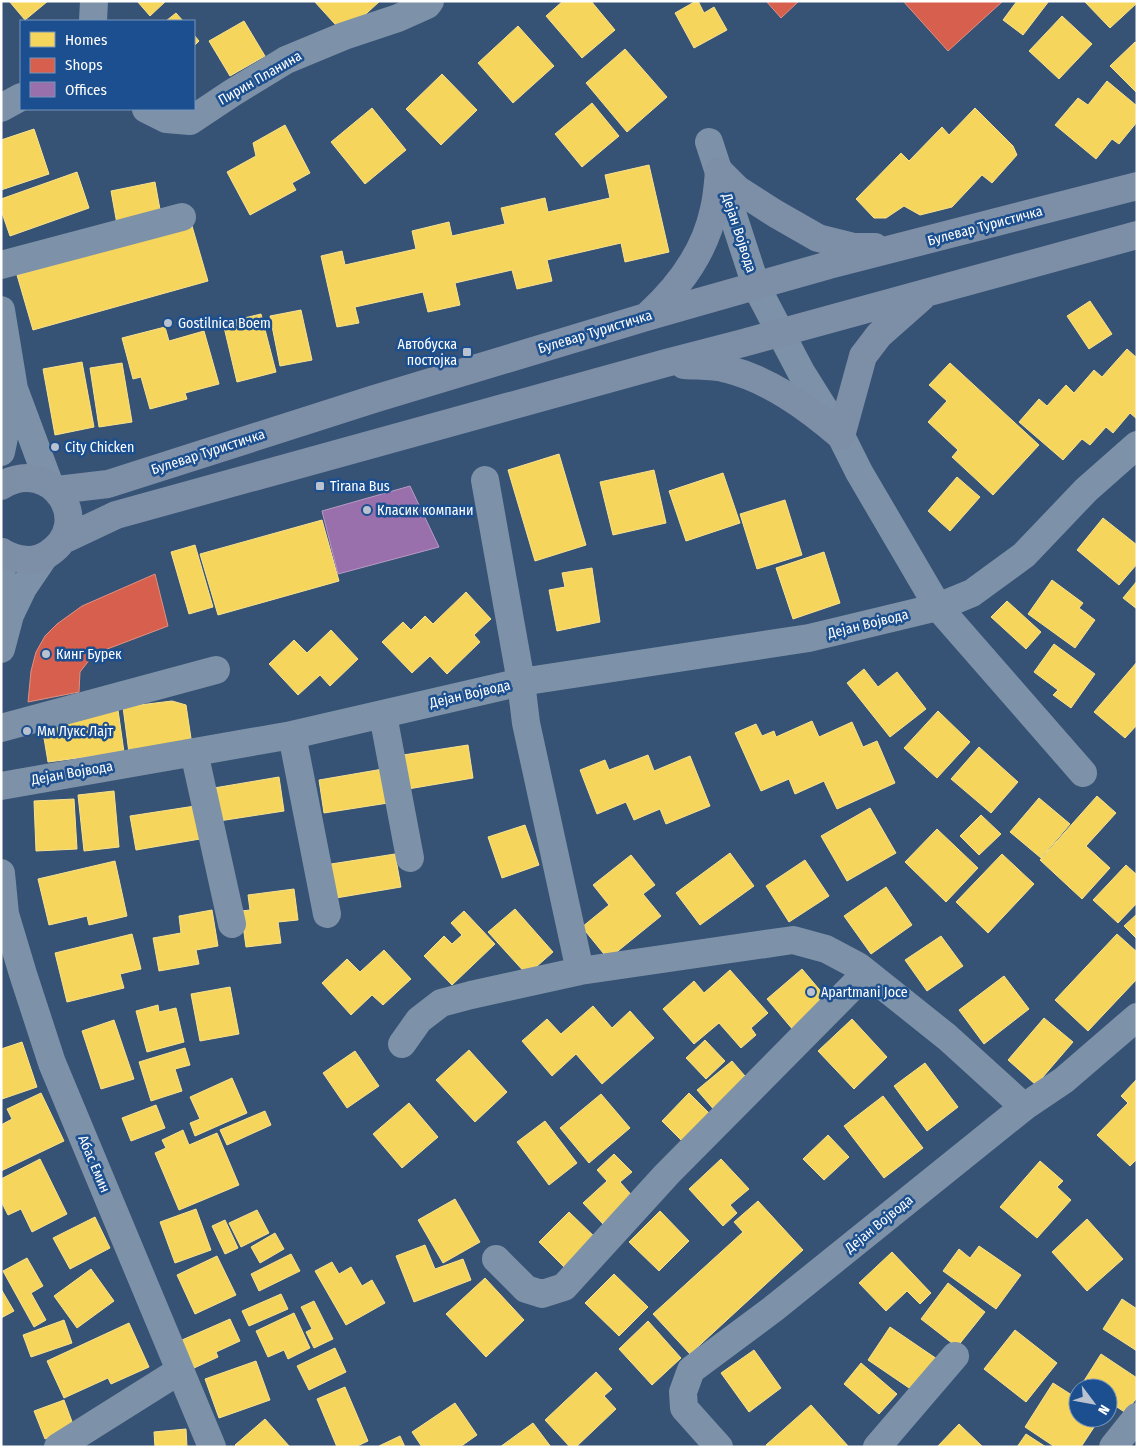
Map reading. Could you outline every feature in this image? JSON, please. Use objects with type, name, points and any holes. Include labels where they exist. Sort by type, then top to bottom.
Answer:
[{"type":"main road","points":[[719,171],[737,189],[818,238],[854,247],[912,245]]},
{"type":"main road","points":[[646,317],[668,297],[698,255],[715,209],[719,171]]},
{"type":"main road","name":"Булевар Туристичка","points":[[1,486],[15,479],[29,477],[39,479],[53,487],[108,484],[374,399],[646,317],[829,265],[1137,186]]},
{"type":"main road","points":[[1,552],[21,560],[33,560],[116,514],[1137,235]]},
{"type":"main road","points":[[666,363],[726,369],[763,382],[798,403],[840,436],[863,356],[879,335],[926,294]]},
{"type":"main road","points":[[53,487],[63,499],[67,509],[67,530],[54,548]]},
{"type":"street","points":[[93,20],[94,1]]},
{"type":"street","name":"Пирин Планина","points":[[148,110],[166,119],[190,121],[286,60],[344,36],[398,18],[427,5],[430,1]]},
{"type":"street","points":[[1,108],[20,98]]},
{"type":"street","name":"Дејан Војвода","points":[[709,142],[756,286],[801,372],[938,607],[1083,772]]},
{"type":"street","points":[[1,265],[182,217]]},
{"type":"street","points":[[1,310],[14,389],[53,487]]},
{"type":"street","points":[[1,452],[14,389]]},
{"type":"street","name":"Дејан Војвода","points":[[1,786],[292,734],[383,715],[521,682],[809,638],[938,607],[972,593],[1024,555],[1086,490],[1137,445]]},
{"type":"street","points":[[485,480],[521,682],[526,723],[580,971]]},
{"type":"street","points":[[1,649],[10,615],[23,588],[54,548]]},
{"type":"street","points":[[1,552],[1,612]]},
{"type":"street","points":[[1,728],[216,670]]},
{"type":"street","points":[[383,715],[410,858]]},
{"type":"street","points":[[292,734],[327,914]]},
{"type":"street","points":[[194,752],[232,924]]},
{"type":"street","name":"Абас Емин","points":[[1,873],[5,914],[52,1062],[212,1447]]},
{"type":"street","points":[[402,1044],[419,1020],[441,1003],[471,995],[580,971],[793,940],[826,949],[858,966],[947,1037],[1024,1107]]},
{"type":"street","points":[[496,1259],[526,1289],[542,1294],[564,1287],[667,1174],[866,973]]},
{"type":"street","name":"Дејан Војвода","points":[[719,1447],[684,1408],[683,1392],[691,1370],[773,1309],[1024,1107],[1064,1080],[1137,1017]]},
{"type":"street","points":[[877,1447],[955,1356]]},
{"type":"street","points":[[58,1447],[179,1371]]},
{"type":"street","points":[[1113,1447],[1137,1416]]},
{"type":"building: Homes","points":[[9,1],[48,1],[25,20]]},
{"type":"building: Homes","points":[[137,1],[166,1],[150,16]]},
{"type":"building: Homes","points":[[314,1],[380,1],[344,34]]},
{"type":"building: Homes","points":[[563,1],[591,1],[615,30],[582,58],[546,16]]},
{"type":"building: Homes","points":[[698,1],[704,13],[714,7],[727,30],[694,48],[675,13]]},
{"type":"building: Homes","points":[[1017,1],[1049,1],[1023,35],[1003,20]]},
{"type":"building: Homes","points":[[1084,1],[1137,1],[1137,3],[1110,28]]},
{"type":"building: Homes","points":[[176,13],[182,20],[167,20]]},
{"type":"building: Homes","points":[[1062,16],[1092,44],[1059,79],[1029,51]]},
{"type":"building: Homes","points":[[244,21],[265,56],[230,76],[209,41]]},
{"type":"building: Homes","points":[[518,26],[554,66],[513,103],[478,63]]},
{"type":"building: Homes","points":[[195,36],[199,41],[195,45]]},
{"type":"building: Homes","points":[[1135,42],[1137,44],[1137,93],[1110,66]]},
{"type":"building: Homes","points":[[625,49],[667,97],[627,132],[586,83]]},
{"type":"building: Homes","points":[[442,74],[477,110],[441,145],[406,109]]},
{"type":"building: Homes","points":[[1107,81],[1137,106],[1137,122],[1119,144],[1112,139],[1096,159],[1055,125],[1078,98],[1088,105]]},
{"type":"building: Homes","points":[[592,103],[619,136],[582,167],[555,134]]},
{"type":"building: Homes","points":[[372,108],[406,150],[365,184],[331,142]]},
{"type":"building: Homes","points":[[975,108],[1013,146],[1017,155],[992,183],[982,175],[952,207],[920,215],[904,206],[886,218],[874,218],[856,199],[901,153],[909,161],[942,127],[949,135]]},
{"type":"building: Homes","points":[[285,125],[310,173],[292,183],[296,190],[250,215],[227,172],[256,156],[253,143]]},
{"type":"building: Homes","points":[[34,129],[49,174],[1,190],[1,140]]},
{"type":"building: Homes","points":[[649,165],[669,252],[625,262],[621,243],[547,260],[552,281],[517,289],[512,270],[455,283],[460,305],[428,312],[423,292],[355,307],[359,323],[337,327],[321,256],[342,251],[345,265],[416,249],[412,231],[449,222],[452,236],[505,224],[501,208],[545,198],[548,212],[610,198],[605,175]]},
{"type":"building: Homes","points":[[77,172],[89,208],[10,236],[1,210],[1,199]]},
{"type":"building: Homes","points":[[155,182],[161,215],[117,224],[111,191]]},
{"type":"building: Homes","points":[[192,226],[208,281],[33,330],[17,275]]},
{"type":"building: Homes","points":[[1090,301],[1112,334],[1089,349],[1067,316]]},
{"type":"building: Homes","points":[[301,310],[312,360],[280,366],[270,316]]},
{"type":"building: Homes","points":[[261,314],[276,372],[237,382],[223,323]]},
{"type":"building: Homes","points":[[165,327],[169,341],[204,331],[219,384],[185,393],[187,399],[150,409],[141,377],[133,379],[122,338]]},
{"type":"building: Homes","points":[[1127,349],[1137,358],[1137,419],[1130,413],[1113,433],[1106,427],[1090,445],[1082,439],[1063,460],[1019,422],[1039,399],[1047,406],[1066,385],[1074,393],[1094,370],[1102,377]]},
{"type":"building: Homes","points":[[82,362],[94,427],[55,435],[43,369]]},
{"type":"building: Homes","points":[[122,363],[132,422],[99,427],[90,368]]},
{"type":"building: Homes","points":[[950,363],[1039,445],[993,495],[952,457],[958,450],[928,422],[947,401],[929,385]]},
{"type":"building: Homes","points":[[559,454],[586,545],[535,561],[508,470]]},
{"type":"building: Homes","points":[[654,470],[666,523],[613,535],[600,482]]},
{"type":"building: Homes","points":[[723,473],[740,523],[686,541],[669,491]]},
{"type":"building: Homes","points":[[957,477],[980,497],[950,531],[928,511]]},
{"type":"building: Homes","points":[[785,500],[802,555],[757,569],[740,514]]},
{"type":"building: Homes","points":[[1103,518],[1137,545],[1137,564],[1119,585],[1077,550]]},
{"type":"building: Homes","points":[[322,520],[339,581],[218,615],[200,554]]},
{"type":"building: Homes","points":[[195,545],[213,607],[189,614],[171,552]]},
{"type":"building: Homes","points":[[824,552],[840,603],[793,619],[776,568]]},
{"type":"building: Homes","points":[[592,568],[600,622],[557,631],[549,590],[565,587],[562,573]]},
{"type":"building: Homes","points":[[1052,580],[1083,603],[1079,608],[1095,620],[1075,648],[1028,614]]},
{"type":"building: Homes","points":[[1137,581],[1137,609],[1123,598]]},
{"type":"building: Homes","points":[[466,592],[491,619],[474,635],[480,642],[447,674],[430,656],[412,673],[382,642],[403,622],[411,630],[425,616],[433,624]]},
{"type":"building: Homes","points":[[1007,601],[1041,632],[1026,649],[991,617]]},
{"type":"building: Homes","points":[[331,630],[358,659],[330,686],[320,675],[298,695],[269,664],[294,640],[307,653]]},
{"type":"building: Homes","points":[[1054,644],[1095,674],[1071,708],[1053,695],[1058,690],[1034,672]]},
{"type":"building: Homes","points":[[1137,662],[1137,725],[1125,738],[1094,712]]},
{"type":"building: Homes","points":[[864,669],[878,687],[897,672],[926,709],[890,737],[847,683]]},
{"type":"building: Homes","points":[[172,701],[186,705],[192,745],[129,753],[123,707]]},
{"type":"building: Homes","points":[[118,710],[124,752],[48,762],[44,738],[57,718]]},
{"type":"building: Homes","points":[[938,711],[970,742],[937,778],[904,748]]},
{"type":"building: Homes","points":[[812,721],[819,737],[852,722],[863,747],[877,741],[895,783],[837,809],[824,781],[795,794],[789,779],[761,791],[735,733],[756,724],[762,736],[774,731],[776,737]]},
{"type":"building: Homes","points":[[468,745],[473,778],[408,789],[403,755]]},
{"type":"building: Homes","points":[[979,747],[1018,782],[991,813],[951,779]]},
{"type":"building: Homes","points":[[648,755],[654,771],[690,756],[710,806],[666,824],[660,809],[634,820],[626,802],[597,814],[580,770],[605,760],[609,770]]},
{"type":"building: Homes","points":[[383,769],[388,803],[324,813],[319,780]]},
{"type":"building: Homes","points":[[279,777],[284,811],[219,821],[214,788]]},
{"type":"building: Homes","points":[[114,791],[119,847],[84,851],[78,795]]},
{"type":"building: Homes","points":[[1097,796],[1116,813],[1086,846],[1110,868],[1082,899],[1040,860]]},
{"type":"building: Homes","points":[[1039,798],[1070,824],[1041,858],[1010,832]]},
{"type":"building: Homes","points":[[74,799],[77,849],[36,851],[34,801]]},
{"type":"building: Homes","points":[[195,806],[200,839],[136,850],[130,816]]},
{"type":"building: Homes","points":[[870,808],[896,853],[847,881],[821,836]]},
{"type":"building: Homes","points":[[981,815],[1001,834],[979,855],[960,836]]},
{"type":"building: Homes","points":[[525,825],[539,865],[502,878],[488,837]]},
{"type":"building: Homes","points":[[937,829],[978,868],[946,902],[905,862]]},
{"type":"building: Homes","points":[[730,853],[754,886],[700,925],[676,893]]},
{"type":"building: Homes","points":[[395,854],[401,887],[336,898],[331,864]]},
{"type":"building: Homes","points":[[1002,854],[1034,884],[988,933],[956,902]]},
{"type":"building: Homes","points":[[631,855],[655,885],[643,894],[661,916],[608,959],[582,927],[609,905],[593,885]]},
{"type":"building: Homes","points":[[805,860],[829,896],[789,922],[766,886]]},
{"type":"building: Homes","points":[[115,861],[127,916],[89,925],[87,916],[49,925],[38,879]]},
{"type":"building: Homes","points":[[1126,865],[1137,875],[1137,903],[1118,923],[1093,900]]},
{"type":"building: Homes","points":[[886,887],[912,925],[871,954],[844,916]]},
{"type":"building: Homes","points":[[294,889],[298,920],[278,922],[281,943],[246,947],[241,911],[250,910],[248,895]]},
{"type":"building: Homes","points":[[515,909],[553,952],[527,975],[488,932]]},
{"type":"building: Homes","points":[[212,910],[218,946],[196,950],[199,964],[159,971],[153,938],[181,933],[179,916]]},
{"type":"building: Homes","points":[[464,911],[495,944],[452,985],[424,956],[444,936],[452,944],[462,935],[451,923]]},
{"type":"building: Homes","points":[[1137,914],[1137,939],[1124,926]]},
{"type":"building: Homes","points":[[132,934],[141,969],[120,974],[124,988],[67,1002],[55,953]]},
{"type":"building: Homes","points":[[1117,934],[1137,952],[1137,979],[1088,1031],[1055,1000]]},
{"type":"building: Homes","points":[[941,936],[963,966],[927,991],[905,960]]},
{"type":"building: Homes","points":[[384,950],[411,979],[383,1005],[372,995],[351,1015],[322,983],[347,959],[360,972]]},
{"type":"building: Homes","points":[[802,969],[829,1001],[794,1031],[767,999]]},
{"type":"building: Homes","points":[[730,970],[768,1013],[751,1028],[756,1035],[741,1048],[719,1023],[694,1044],[663,1009],[694,981],[704,993]]},
{"type":"building: Homes","points":[[1004,976],[1029,1009],[984,1044],[959,1010]]},
{"type":"building: Homes","points":[[230,987],[239,1034],[200,1041],[191,994]]},
{"type":"building: Homes","points":[[158,1005],[159,1012],[176,1008],[184,1042],[147,1052],[136,1011]]},
{"type":"building: Homes","points":[[593,1006],[612,1028],[630,1011],[654,1038],[602,1084],[576,1054],[552,1076],[522,1041],[547,1019],[561,1034]]},
{"type":"building: Homes","points":[[1044,1018],[1073,1042],[1036,1085],[1008,1060]]},
{"type":"building: Homes","points":[[852,1019],[887,1057],[854,1089],[818,1051]]},
{"type":"building: Homes","points":[[114,1020],[134,1079],[101,1089],[82,1031]]},
{"type":"building: Homes","points":[[705,1040],[725,1061],[706,1079],[686,1058]]},
{"type":"building: Homes","points":[[22,1042],[37,1087],[2,1099],[1,1049]]},
{"type":"building: Homes","points":[[185,1048],[190,1065],[175,1069],[182,1091],[151,1101],[139,1062]]},
{"type":"building: Homes","points":[[469,1050],[507,1092],[475,1122],[436,1080]]},
{"type":"building: Homes","points":[[355,1051],[379,1086],[347,1108],[323,1073]]},
{"type":"building: Homes","points":[[732,1061],[751,1083],[716,1112],[697,1090]]},
{"type":"building: Homes","points":[[925,1063],[958,1107],[927,1131],[894,1086]]},
{"type":"building: Homes","points":[[232,1078],[247,1113],[195,1136],[190,1123],[200,1119],[190,1097]]},
{"type":"building: Homes","points":[[1137,1079],[1137,1159],[1130,1166],[1097,1135],[1128,1103],[1121,1096]]},
{"type":"building: Homes","points":[[41,1093],[64,1141],[1,1171],[1,1125],[12,1119],[7,1109]]},
{"type":"building: Homes","points":[[689,1093],[716,1120],[689,1148],[662,1121]]},
{"type":"building: Homes","points":[[601,1094],[630,1128],[589,1163],[560,1128]]},
{"type":"building: Homes","points":[[883,1096],[923,1148],[884,1178],[844,1126]]},
{"type":"building: Homes","points":[[409,1103],[438,1137],[402,1168],[373,1134]]},
{"type":"building: Homes","points":[[156,1105],[165,1128],[131,1141],[122,1118]]},
{"type":"building: Homes","points":[[265,1111],[271,1125],[227,1145],[220,1130]]},
{"type":"building: Homes","points":[[545,1121],[577,1163],[549,1185],[517,1142]]},
{"type":"building: Homes","points":[[183,1130],[189,1145],[217,1133],[239,1185],[179,1210],[155,1153],[166,1148],[162,1140]]},
{"type":"building: Homes","points":[[828,1135],[849,1157],[824,1180],[803,1159]]},
{"type":"building: Homes","points":[[614,1154],[632,1172],[620,1182],[634,1198],[604,1225],[583,1203],[607,1181],[597,1170]]},
{"type":"building: Homes","points":[[40,1159],[67,1214],[32,1232],[21,1209],[8,1215],[1,1201],[1,1179]]},
{"type":"building: Homes","points":[[721,1159],[749,1189],[730,1205],[737,1213],[723,1226],[689,1189]]},
{"type":"building: Homes","points":[[1040,1161],[1063,1181],[1057,1187],[1071,1200],[1037,1238],[1000,1207]]},
{"type":"building: Homes","points":[[455,1199],[480,1242],[443,1263],[418,1220]]},
{"type":"building: Homes","points":[[758,1201],[803,1250],[690,1354],[653,1314],[743,1232],[734,1222]]},
{"type":"building: Homes","points":[[196,1209],[211,1250],[175,1263],[160,1222]]},
{"type":"building: Homes","points":[[257,1210],[269,1233],[241,1247],[229,1223]]},
{"type":"building: Homes","points":[[660,1211],[689,1241],[659,1271],[629,1242]]},
{"type":"building: Homes","points":[[569,1212],[600,1242],[570,1273],[539,1242]]},
{"type":"building: Homes","points":[[95,1217],[110,1248],[70,1269],[53,1238]]},
{"type":"building: Homes","points":[[1087,1219],[1123,1259],[1087,1291],[1052,1252]]},
{"type":"building: Homes","points":[[225,1220],[238,1248],[225,1254],[212,1226]]},
{"type":"building: Homes","points":[[275,1233],[284,1249],[260,1263],[251,1247]]},
{"type":"building: Homes","points":[[425,1245],[435,1269],[463,1259],[471,1280],[414,1302],[396,1256]]},
{"type":"building: Homes","points":[[979,1246],[1021,1275],[996,1309],[943,1271],[959,1249],[970,1258]]},
{"type":"building: Homes","points":[[892,1252],[931,1293],[920,1304],[907,1291],[886,1311],[859,1283]]},
{"type":"building: Homes","points":[[291,1254],[300,1271],[259,1291],[251,1274]]},
{"type":"building: Homes","points":[[217,1256],[236,1295],[195,1314],[177,1275]]},
{"type":"building: Homes","points":[[27,1258],[43,1286],[31,1293],[46,1320],[34,1327],[3,1271]]},
{"type":"building: Homes","points":[[332,1262],[339,1274],[351,1267],[362,1286],[372,1280],[385,1303],[346,1325],[315,1271]]},
{"type":"building: Homes","points":[[91,1269],[114,1301],[77,1328],[54,1296]]},
{"type":"building: Homes","points":[[614,1274],[648,1307],[619,1336],[585,1303]]},
{"type":"building: Homes","points":[[485,1278],[524,1320],[486,1357],[446,1314]]},
{"type":"building: Homes","points":[[948,1283],[985,1312],[957,1347],[921,1319]]},
{"type":"building: Homes","points":[[1,1289],[14,1311],[1,1318]]},
{"type":"building: Homes","points":[[281,1294],[288,1309],[249,1326],[242,1311]]},
{"type":"building: Homes","points":[[1122,1299],[1137,1309],[1137,1351],[1103,1329]]},
{"type":"building: Homes","points":[[314,1301],[333,1339],[314,1348],[306,1332],[312,1329],[301,1307]]},
{"type":"building: Homes","points":[[294,1313],[310,1348],[288,1359],[284,1350],[268,1357],[256,1331]]},
{"type":"building: Homes","points":[[230,1319],[240,1341],[216,1352],[218,1357],[194,1368],[182,1340]]},
{"type":"building: Homes","points":[[64,1320],[72,1343],[31,1357],[23,1335]]},
{"type":"building: Homes","points":[[648,1321],[681,1358],[652,1385],[619,1349]]},
{"type":"building: Homes","points":[[129,1323],[149,1367],[111,1384],[108,1378],[64,1398],[47,1361]]},
{"type":"building: Homes","points":[[890,1327],[937,1359],[915,1392],[868,1360]]},
{"type":"building: Homes","points":[[1015,1330],[1057,1363],[1026,1402],[984,1369]]},
{"type":"building: Homes","points":[[335,1348],[346,1372],[309,1390],[297,1366]]},
{"type":"building: Homes","points":[[754,1350],[781,1388],[749,1412],[721,1373]]},
{"type":"building: Homes","points":[[1101,1354],[1137,1378],[1137,1397],[1126,1413],[1118,1408],[1118,1378],[1086,1378]]},
{"type":"building: Homes","points":[[256,1361],[270,1400],[219,1418],[205,1379]]},
{"type":"building: Homes","points":[[861,1363],[897,1394],[879,1414],[844,1384]]},
{"type":"building: Homes","points":[[596,1372],[612,1389],[604,1396],[616,1409],[576,1447],[570,1447],[545,1420]]},
{"type":"building: Homes","points":[[1053,1383],[1068,1393],[1068,1428],[1093,1428],[1081,1447],[1055,1447],[1025,1427]]},
{"type":"building: Homes","points":[[345,1387],[368,1441],[355,1447],[337,1447],[317,1399]]},
{"type":"building: Homes","points":[[64,1400],[74,1427],[45,1439],[34,1411]]},
{"type":"building: Homes","points":[[455,1403],[477,1435],[460,1447],[422,1447],[412,1432]]},
{"type":"building: Homes","points":[[811,1405],[849,1447],[767,1447],[766,1445]]},
{"type":"building: Homes","points":[[265,1419],[290,1447],[237,1447],[235,1445]]},
{"type":"building: Homes","points":[[533,1423],[551,1447],[500,1447]]},
{"type":"building: Homes","points":[[959,1424],[983,1447],[937,1447]]},
{"type":"building: Homes","points":[[186,1429],[187,1447],[155,1447],[154,1432]]},
{"type":"building: Homes","points":[[1026,1434],[1046,1447],[1017,1447]]},
{"type":"building: Homes","points":[[400,1436],[405,1447],[379,1446]]},
{"type":"building: Shops","points":[[766,1],[799,1],[781,18]]},
{"type":"building: Shops","points":[[903,1],[1003,1],[948,51]]},
{"type":"building: Shops","points":[[155,574],[168,626],[94,654],[80,672],[79,692],[28,702],[31,671],[36,652],[45,636],[57,624],[82,606]]},
{"type":"building: Offices","points":[[410,486],[439,547],[338,574],[322,511]]},
{"type":"place","name":"Gostilnica Boem","points":[[168,323]]},
{"type":"place","name":"Автобуска постојка","points":[[467,352]]},
{"type":"place","name":"City Chicken","points":[[55,447]]},
{"type":"place","name":"Tirana Bus","points":[[320,486]]},
{"type":"place","name":"Класик компани","points":[[367,510]]},
{"type":"place","name":"Кинг Бурек","points":[[46,654]]},
{"type":"place","name":"Мм Лукс Лајт","points":[[27,731]]},
{"type":"place","name":"Apartmani Joce","points":[[811,992]]}]
